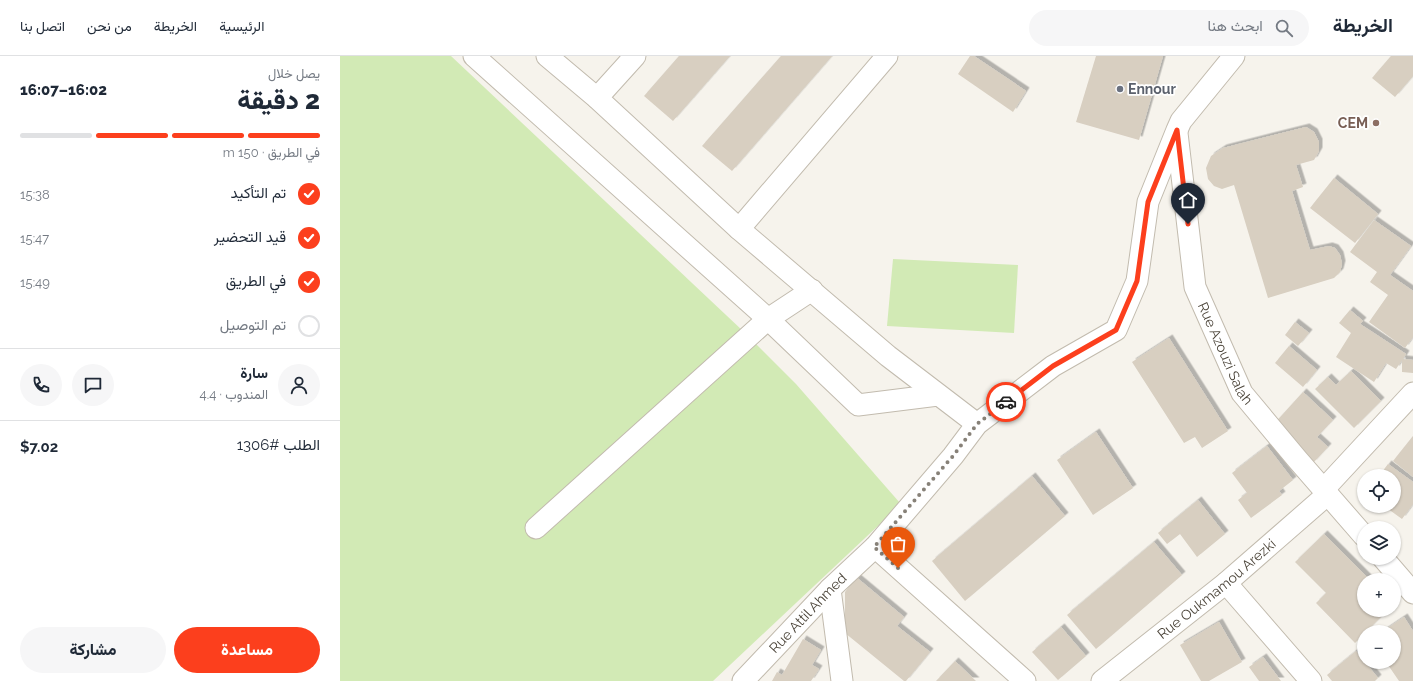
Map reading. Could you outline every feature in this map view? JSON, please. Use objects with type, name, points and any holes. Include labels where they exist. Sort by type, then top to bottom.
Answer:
[{"type":"street","points":[[474,56],[768,319],[858,405],[938,395]]},
{"type":"street","points":[[547,56],[597,98],[739,229],[888,356],[977,424]]},
{"type":"street","points":[[597,98],[635,56]]},
{"type":"street","points":[[739,229],[887,56]]},
{"type":"street","name":"Rue Attil Ahmed","points":[[742,681],[830,589],[874,547],[953,456],[977,424],[1053,366],[1116,330],[1137,281],[1148,202],[1181,122],[1224,59]]},
{"type":"street","name":"Rue Azouzi Salah","points":[[1177,130],[1195,287],[1242,393],[1296,459],[1357,528]]},
{"type":"street","points":[[536,528],[768,319],[812,290]]},
{"type":"street","name":"Rue Oukmamou Arezki","points":[[1102,681],[1226,582],[1326,492],[1413,393]]},
{"type":"street","points":[[874,547],[1025,681]]},
{"type":"street","points":[[1389,565],[1413,593]]},
{"type":"street","points":[[1226,582],[1311,681]]},
{"type":"street","points":[[830,589],[842,681]]},
{"type":"green space","points":[[340,56],[451,56],[743,331],[796,384],[900,503],[881,523],[713,681],[340,681]]},
{"type":"green space","points":[[893,259],[1018,265],[1014,333],[887,326]]},
{"type":"building","points":[[679,56],[730,56],[673,121],[644,96]]},
{"type":"building","points":[[781,56],[832,56],[732,171],[702,146]]},
{"type":"building","points":[[970,56],[974,56],[1026,91],[1013,112],[958,74]]},
{"type":"building","name":"Ennour","points":[[1096,56],[1163,56],[1139,140],[1076,122]]},
{"type":"building","points":[[1391,56],[1413,56],[1413,76],[1395,97],[1372,78]]},
{"type":"building","points":[[1306,127],[1314,132],[1319,142],[1319,151],[1314,160],[1296,165],[1303,187],[1292,191],[1310,250],[1329,246],[1335,248],[1340,255],[1342,264],[1340,272],[1334,278],[1268,298],[1234,185],[1222,189],[1214,186],[1208,179],[1206,168],[1211,156],[1223,148]]},
{"type":"building","points":[[1334,178],[1378,214],[1355,243],[1310,208]]},
{"type":"building","points":[[1374,220],[1411,246],[1390,275],[1413,291],[1413,337],[1405,348],[1369,322],[1388,295],[1370,282],[1377,272],[1350,252]]},
{"type":"building","points":[[1350,310],[1363,321],[1360,324],[1406,354],[1403,359],[1413,360],[1413,373],[1402,372],[1402,360],[1396,369],[1386,363],[1374,382],[1336,357],[1351,333],[1339,323]]},
{"type":"building","points":[[1295,322],[1309,333],[1298,346],[1285,335]]},
{"type":"building","points":[[1169,338],[1228,431],[1202,448],[1195,437],[1184,443],[1132,362]]},
{"type":"building","points":[[1289,346],[1317,370],[1303,387],[1275,363]]},
{"type":"building","points":[[1351,371],[1381,401],[1354,428],[1315,389],[1328,377],[1336,385]]},
{"type":"building","points":[[1303,392],[1333,420],[1317,437],[1328,447],[1313,463],[1273,425]]},
{"type":"building","points":[[1096,432],[1133,488],[1093,515],[1057,460]]},
{"type":"building","points":[[1413,436],[1413,477],[1393,461]]},
{"type":"building","points":[[1267,446],[1293,480],[1279,491],[1282,495],[1251,518],[1238,500],[1247,493],[1232,473]]},
{"type":"building","points":[[1388,464],[1395,469],[1384,469]]},
{"type":"building","points":[[1401,473],[1413,482],[1413,504],[1402,519],[1394,513],[1401,513]]},
{"type":"building","points":[[1032,476],[1065,516],[965,601],[932,561]]},
{"type":"building","points":[[1198,500],[1225,534],[1197,557],[1180,534],[1167,544],[1158,533]]},
{"type":"building","points":[[1324,534],[1363,573],[1357,573],[1357,617],[1381,617],[1373,625],[1357,625],[1357,641],[1355,643],[1316,603],[1326,593],[1295,562]]},
{"type":"building","points":[[1154,542],[1182,575],[1096,649],[1067,615]]},
{"type":"building","points":[[856,577],[904,617],[897,626],[930,652],[906,681],[904,681],[845,633],[845,592]]},
{"type":"building","points":[[1404,617],[1413,631],[1413,681],[1399,681],[1391,669],[1401,669],[1401,625],[1392,625]]},
{"type":"building","points":[[1219,622],[1242,662],[1209,681],[1201,681],[1180,645]]},
{"type":"building","points":[[1061,627],[1086,656],[1058,680],[1032,652]]},
{"type":"building","points":[[803,639],[821,650],[812,665],[819,669],[811,681],[772,681],[777,672],[782,675]]},
{"type":"building","points":[[1356,651],[1357,669],[1371,669],[1378,678],[1375,681],[1332,681],[1327,675]]},
{"type":"building","points":[[1263,657],[1281,681],[1259,681],[1249,667]]},
{"type":"building","points":[[955,661],[976,681],[936,681]]},
{"type":"way so far","points":[[898,568],[874,547],[953,456],[977,424],[1006,402]]},
{"type":"place","name":"Ennour","points":[[1120,89]]},
{"type":"place","name":"CEM","points":[[1376,123]]},
{"type":"route","points":[[1006,402],[1053,366],[1116,330],[1137,281],[1148,202],[1177,130],[1188,224]]}]
